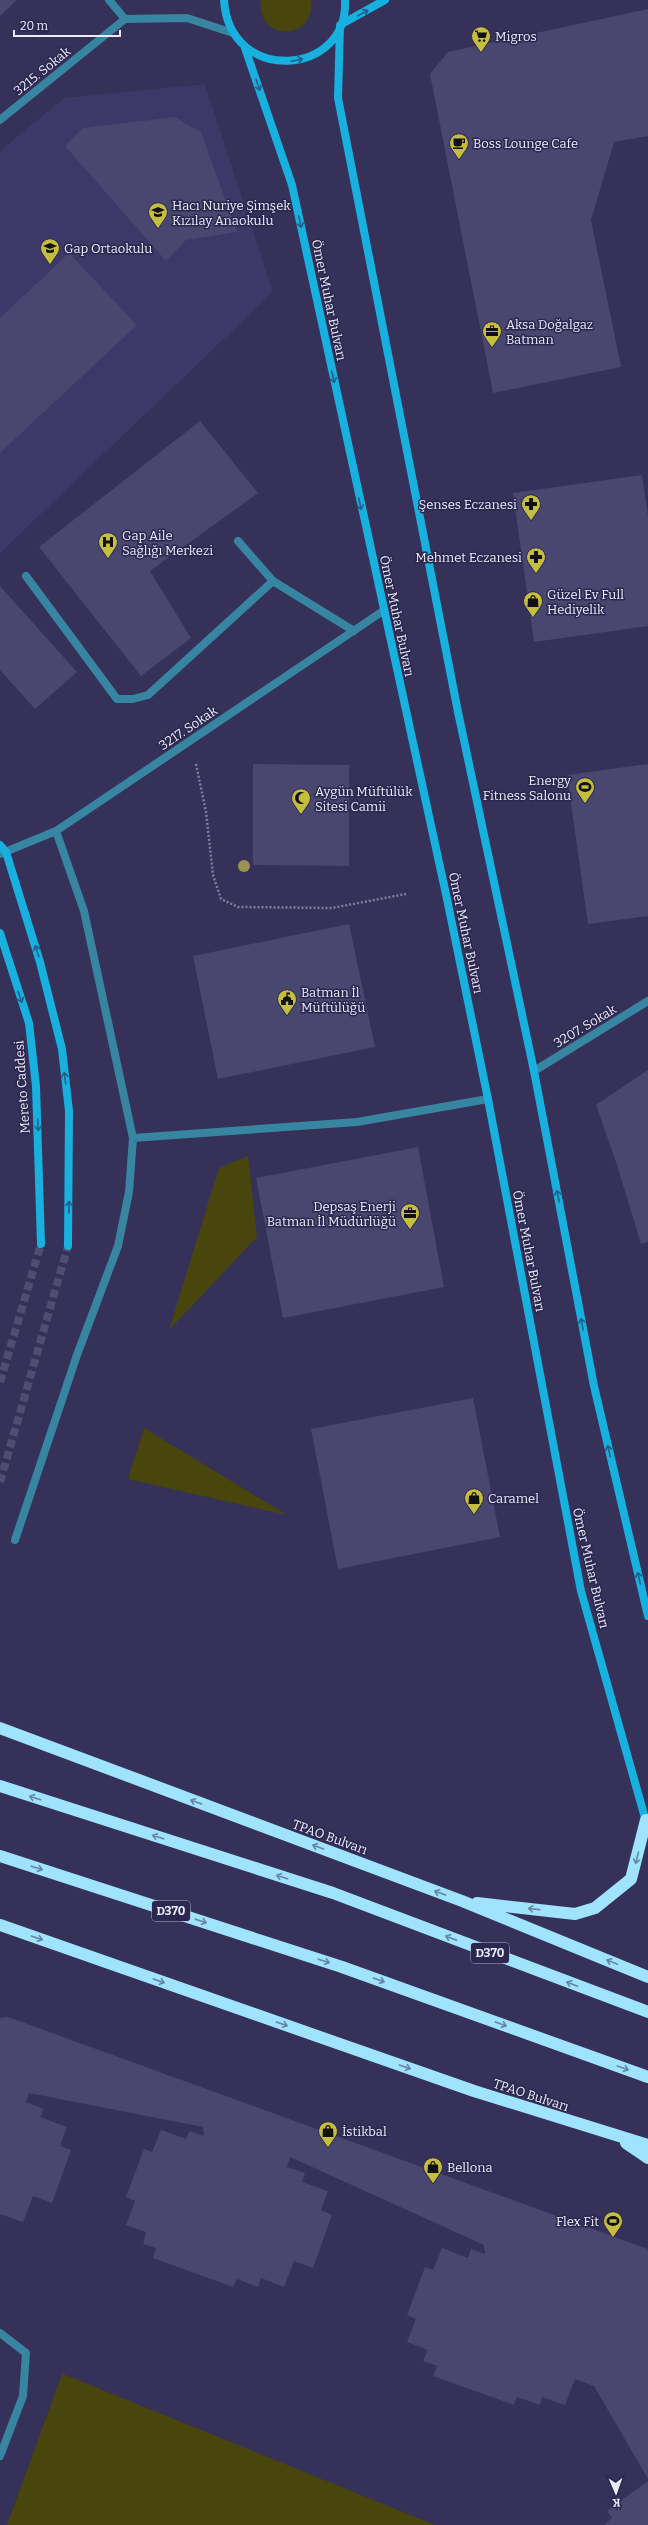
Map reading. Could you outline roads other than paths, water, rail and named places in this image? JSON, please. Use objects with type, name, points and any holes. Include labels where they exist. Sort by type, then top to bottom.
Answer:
[{"type":"highway","name":"TPAO Bulvarı","points":[[0,1728],[462,1901],[648,1977]]},
{"type":"highway","name":"D370","points":[[0,1786],[333,1893],[648,2012]]},
{"type":"highway","points":[[462,1901],[575,1914],[595,1908],[631,1878],[647,1823]]},
{"type":"highway","name":"D370","points":[[0,1856],[342,1967],[648,2077]]},
{"type":"highway","name":"TPAO Bulvarı","points":[[0,1925],[474,2091],[616,2137],[648,2145]]},
{"type":"highway","points":[[616,2137],[648,2158]]},
{"type":"main road","points":[[224,0],[225,15],[233,33],[245,48],[262,57],[280,62],[299,60],[316,53],[330,41],[340,25],[385,0]]},
{"type":"main road","points":[[345,0],[340,25],[338,98],[458,712],[534,1071],[594,1386],[648,1616]]},
{"type":"main road","name":"Ömer Muhar Bulvarı","points":[[245,48],[292,185],[383,611],[447,899],[488,1100],[581,1591],[647,1823]]},
{"type":"main road","points":[[0,845],[40,962],[62,1049],[69,1110],[68,1246]]},
{"type":"main road","name":"Mereto Caddesi","points":[[0,932],[29,1023],[36,1086],[41,1244]]},
{"type":"street","points":[[109,0],[125,19],[187,18],[233,33]]},
{"type":"street","name":"3215. Sokak","points":[[0,120],[125,19]]},
{"type":"street","points":[[238,541],[273,581],[354,631]]},
{"type":"street","points":[[26,576],[117,699],[148,695],[273,581]]},
{"type":"street","name":"3217. Sokak","points":[[3,853],[56,831],[383,611]]},
{"type":"street","points":[[15,1540],[78,1355],[118,1246],[129,1192],[133,1138],[84,911],[56,831]]},
{"type":"street","name":"3207. Sokak","points":[[534,1071],[648,1001]]},
{"type":"street","points":[[133,1138],[357,1122],[488,1100]]},
{"type":"street","points":[[0,2333],[26,2353],[23,2396],[0,2456]]},
{"type":"tunnel","points":[[0,1382],[41,1244]]},
{"type":"tunnel","points":[[0,1482],[68,1246]]},
{"type":"place","name":"Migros","points":[[481,53]]},
{"type":"place","name":"Boss Lounge Cafe","points":[[459,160]]},
{"type":"place","name":"Hacı Nuriye Şimşek Kızılay Anaokulu","points":[[158,229]]},
{"type":"place","name":"Gap Ortaokulu","points":[[50,265]]},
{"type":"place","name":"Aksa Doğalgaz Batman","points":[[492,348]]},
{"type":"place","name":"Şenses Eczanesi","points":[[531,521]]},
{"type":"place","name":"Gap Aile Sağlığı Merkezi","points":[[108,559]]},
{"type":"place","name":"Mehmet Eczanesi","points":[[536,574]]},
{"type":"place","name":"Güzel Ev Full Hediyelik","points":[[533,618]]},
{"type":"place","name":"Energy Fitness Salonu","points":[[585,804]]},
{"type":"place","name":"Aygün Müftülük Sitesi Camii","points":[[301,815]]},
{"type":"place","name":"Batman İl Müftülüğü","points":[[287,1016]]},
{"type":"place","name":"Depsaş Enerji Batman İl Müdürlüğü","points":[[410,1230]]},
{"type":"place","name":"Caramel","points":[[474,1515]]},
{"type":"place","name":"İstikbal","points":[[328,2148]]},
{"type":"place","name":"Bellona","points":[[433,2184]]},
{"type":"place","name":"Flex Fit","points":[[613,2238]]}]
